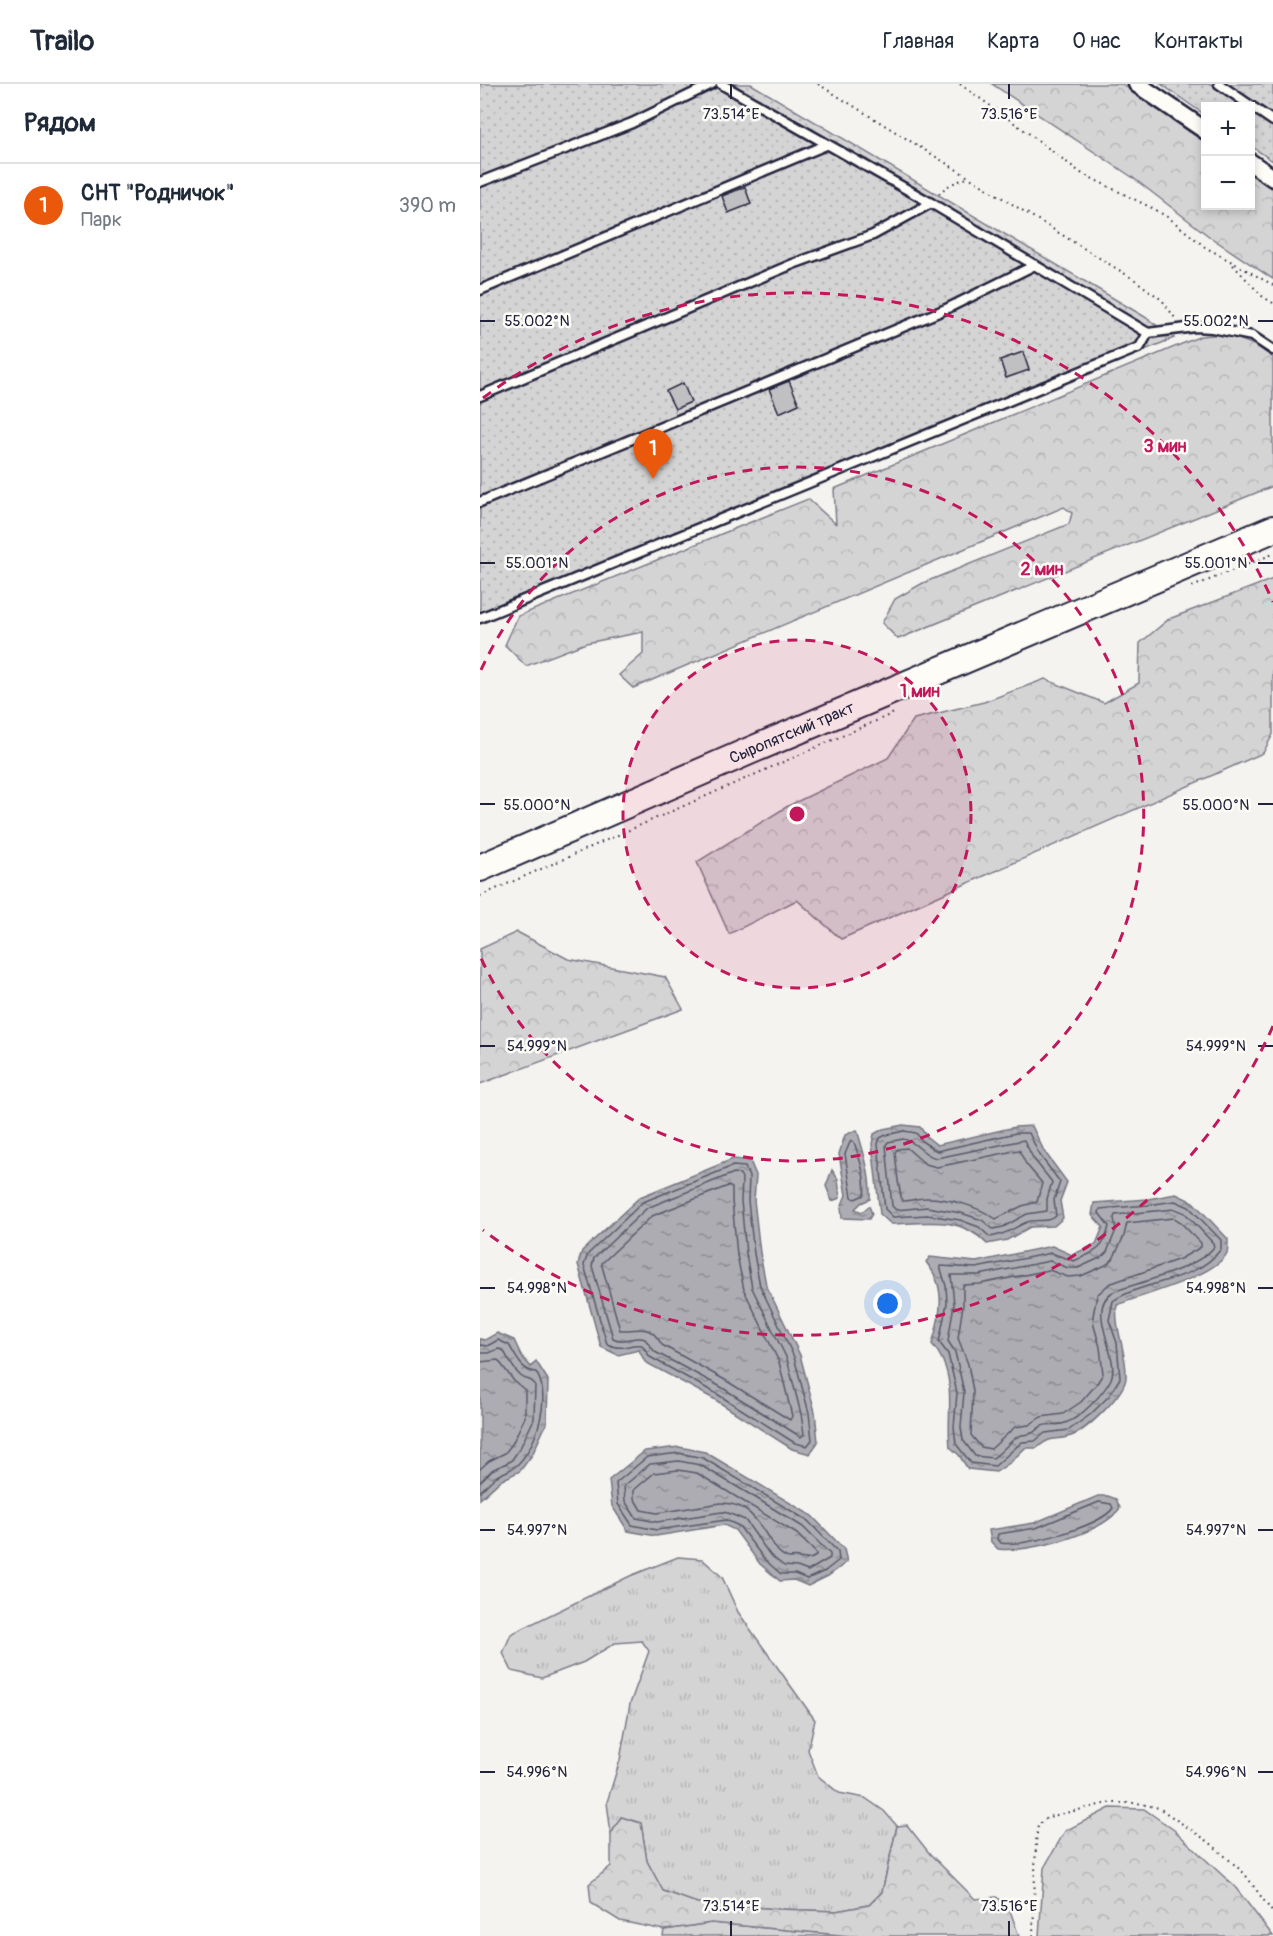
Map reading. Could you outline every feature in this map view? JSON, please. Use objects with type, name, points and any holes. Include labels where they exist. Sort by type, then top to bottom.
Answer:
[{"type":"main road","name":"Сыропятский тракт","points":[[480,850],[765,726],[1273,512]]},
{"type":"main road","name":"Сыропятский тракт","points":[[480,868],[758,747],[1273,529]]},
{"type":"street","points":[[1137,84],[1201,128]]},
{"type":"street","points":[[1255,165],[1273,178]]},
{"type":"lane","points":[[480,182],[632,123],[712,84]]},
{"type":"lane","points":[[721,84],[931,203],[1148,333],[1212,328],[1252,336],[1273,350]]},
{"type":"lane","points":[[1219,84],[1273,121]]},
{"type":"lane","points":[[480,290],[826,145]]},
{"type":"lane","points":[[480,396],[793,264],[873,235],[931,203]]},
{"type":"lane","points":[[480,502],[946,309],[1035,265]]},
{"type":"lane","points":[[480,618],[1140,346],[1148,333]]},
{"type":"path","points":[[818,84],[1154,292],[1171,312],[1180,329]]},
{"type":"path","points":[[960,84],[1081,173],[1162,214],[1205,247],[1273,285]]},
{"type":"path","points":[[931,203],[943,189],[956,181],[970,177]]},
{"type":"path","points":[[1231,263],[1262,296],[1273,303]]},
{"type":"path","points":[[1189,588],[1273,554]]},
{"type":"path","points":[[480,896],[902,710]]},
{"type":"path","points":[[1033,1936],[1038,1825],[1048,1817],[1107,1803],[1137,1803],[1159,1808],[1209,1842],[1244,1873],[1273,1913]]},
{"type":"green space","points":[[480,84],[751,84],[1145,317],[1174,338],[480,620]]},
{"type":"green space","points":[[992,84],[1122,84],[1201,137],[1201,210],[1255,210],[1255,174],[1273,186],[1273,279],[1210,237],[1132,177]]},
{"type":"green space","points":[[1161,84],[1273,84],[1273,161],[1255,149],[1255,102],[1201,102],[1201,112]]},
{"type":"green space","points":[[1225,334],[1257,346],[1273,358],[1273,486],[898,639],[882,623],[895,599],[923,583],[1069,524],[1072,513],[1064,507],[633,688],[619,675],[643,654],[643,632],[586,643],[526,666],[505,645],[518,616],[808,499],[836,524],[834,489],[1201,336]]},
{"type":"green space","points":[[1273,579],[1273,734],[1263,753],[841,939],[797,900],[729,934],[697,862],[788,806],[888,758],[914,719],[984,702],[1045,679],[1104,703],[1139,683],[1140,643],[1169,619]]},
{"type":"green space","points":[[517,932],[568,959],[665,977],[683,1009],[480,1084],[480,949]]},
{"type":"green space","points":[[678,1557],[702,1559],[722,1577],[738,1612],[815,1720],[808,1750],[818,1776],[839,1793],[865,1798],[884,1811],[897,1826],[882,1892],[869,1905],[836,1911],[778,1909],[697,1903],[663,1891],[647,1861],[641,1823],[621,1817],[611,1834],[607,1802],[620,1760],[630,1704],[649,1651],[642,1641],[615,1643],[584,1662],[542,1678],[512,1671],[503,1653],[511,1634],[630,1576]]},
{"type":"green space","points":[[1110,1808],[1144,1809],[1174,1830],[1235,1887],[1273,1936],[1039,1936],[1044,1868],[1065,1831]]},
{"type":"green space","points":[[621,1817],[641,1823],[647,1861],[663,1891],[697,1903],[836,1911],[869,1905],[882,1892],[897,1826],[907,1825],[930,1854],[975,1899],[996,1897],[1008,1905],[1019,1936],[851,1936],[711,1923],[664,1930],[620,1921],[591,1903],[589,1884],[611,1866],[611,1834]]},
{"type":"green space","points":[[711,1923],[851,1936],[663,1936],[664,1930]]},
{"type":"water","points":[[903,1125],[920,1127],[937,1145],[1015,1127],[1032,1126],[1044,1151],[1067,1182],[1060,1201],[1063,1218],[1054,1226],[1030,1227],[1007,1240],[987,1244],[966,1228],[954,1225],[930,1222],[891,1224],[880,1214],[872,1144],[874,1134],[883,1129]]},
{"type":"water","points":[[857,1130],[868,1173],[870,1199],[855,1209],[862,1212],[869,1206],[872,1214],[869,1219],[842,1218],[841,1207],[846,1195],[839,1154],[845,1135]]},
{"type":"water","points":[[733,1159],[750,1161],[756,1175],[754,1200],[766,1285],[800,1355],[815,1412],[818,1442],[810,1454],[792,1449],[714,1399],[645,1362],[639,1350],[618,1355],[601,1347],[578,1264],[582,1251],[640,1197]]},
{"type":"water","points":[[832,1170],[838,1179],[840,1198],[832,1201],[826,1186]]},
{"type":"water","points":[[1176,1194],[1193,1202],[1228,1239],[1227,1253],[1209,1269],[1194,1277],[1117,1305],[1117,1323],[1125,1359],[1126,1377],[1120,1392],[1113,1401],[1086,1427],[1066,1438],[1047,1441],[1037,1448],[1025,1448],[1011,1462],[996,1472],[968,1469],[959,1455],[950,1447],[949,1380],[946,1368],[932,1344],[940,1312],[940,1291],[933,1272],[926,1262],[930,1257],[976,1262],[1052,1246],[1072,1255],[1096,1244],[1103,1227],[1092,1215],[1094,1203],[1148,1199]]},
{"type":"water","points":[[497,1333],[514,1340],[521,1355],[531,1367],[536,1361],[548,1380],[547,1422],[532,1455],[520,1471],[500,1481],[480,1499],[480,1339],[485,1340]]},
{"type":"water","points":[[679,1447],[705,1452],[812,1516],[844,1549],[847,1562],[828,1576],[808,1586],[794,1580],[780,1581],[760,1564],[735,1530],[724,1525],[656,1536],[628,1531],[612,1506],[609,1480],[645,1451]]},
{"type":"water","points":[[1098,1496],[1116,1499],[1120,1508],[1098,1526],[1082,1533],[1064,1540],[1028,1548],[998,1549],[991,1542],[989,1530],[1034,1523]]},
{"type":"building","points":[[745,187],[751,204],[728,213],[722,196]]},
{"type":"building","points":[[1023,352],[1029,370],[1006,378],[1000,360]]},
{"type":"building","points":[[789,381],[799,404],[779,413],[769,389]]},
{"type":"building","points":[[683,383],[691,402],[675,409],[666,391]]},
{"type":"place","name":"СНТ \"Родничок\"","points":[[653,479]]}]
